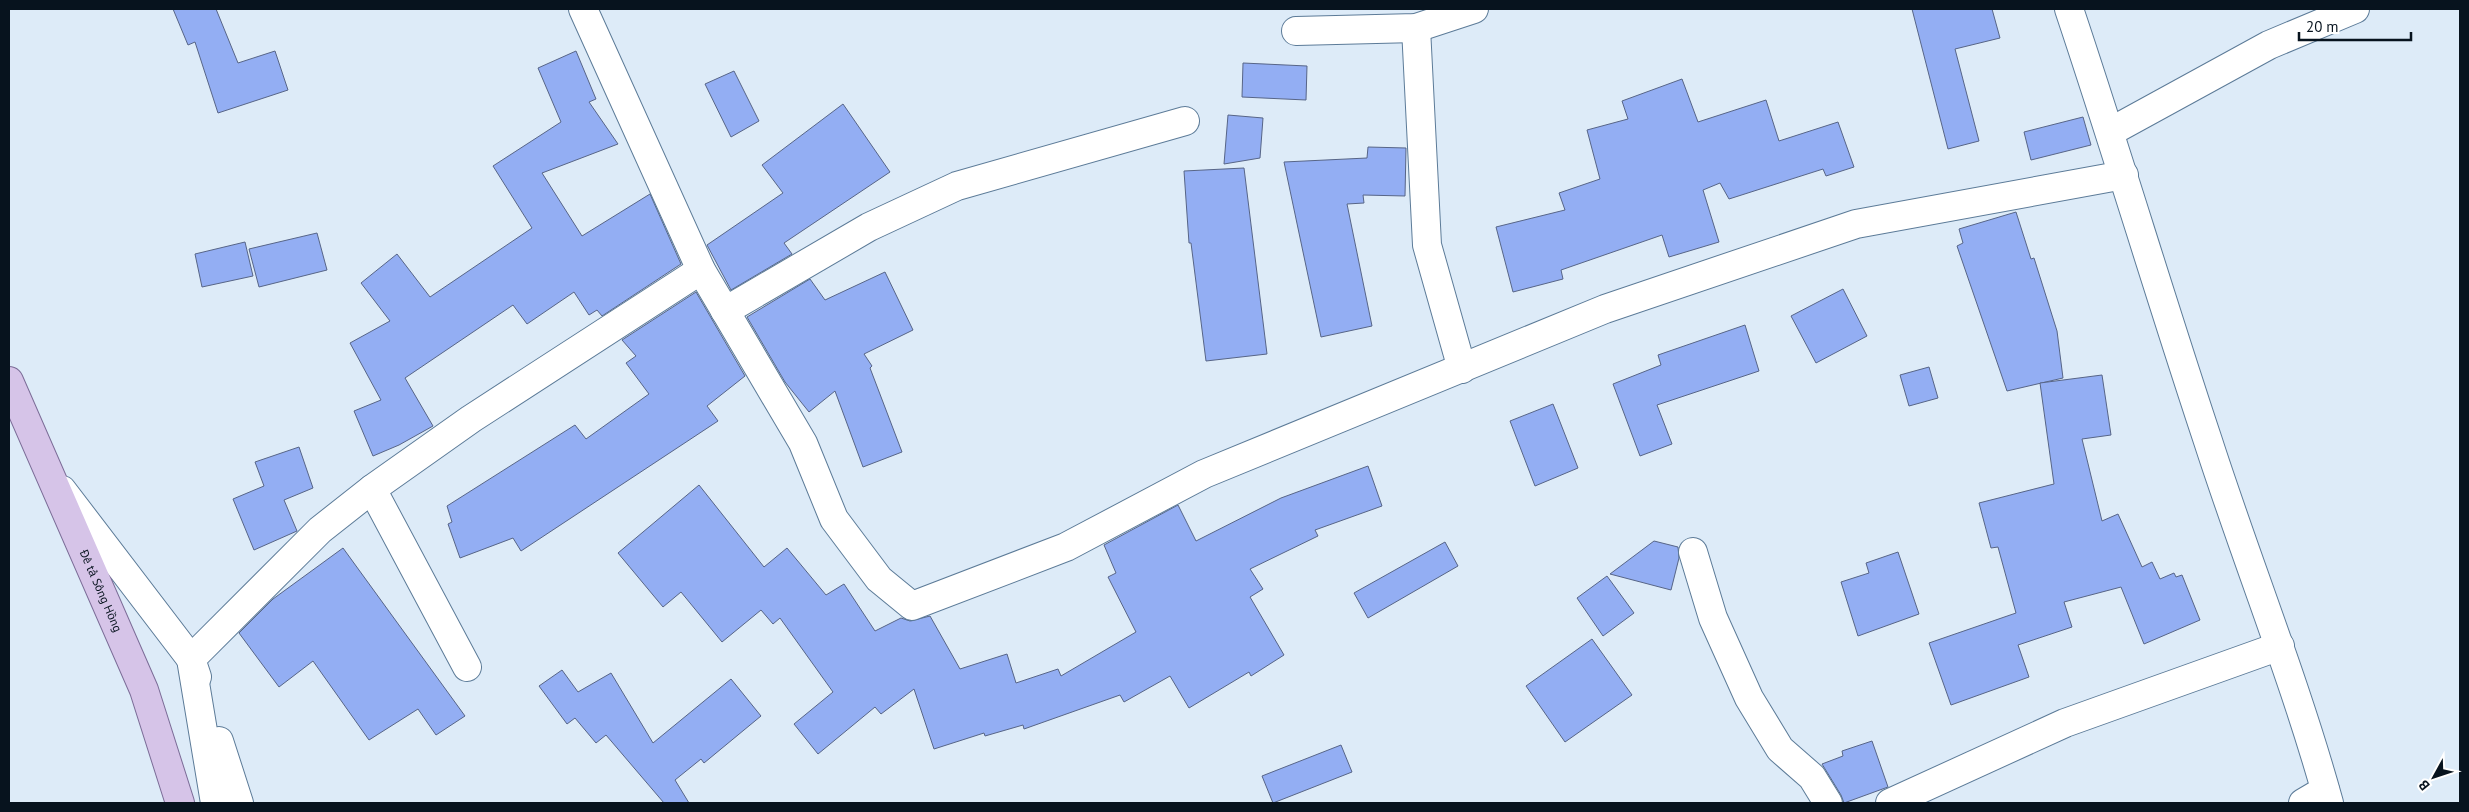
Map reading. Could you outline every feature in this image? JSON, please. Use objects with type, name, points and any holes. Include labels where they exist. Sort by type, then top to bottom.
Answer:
[{"type":"main road","name":"Đê tả Sông Hồng","points":[[9,381],[144,690],[180,803]]},
{"type":"street","points":[[583,9],[701,270],[803,443],[834,519],[879,579],[912,606],[1066,547],[1204,474],[1605,309],[1856,224],[2124,175]]},
{"type":"street","points":[[1296,31],[1416,28],[1474,9]]},
{"type":"street","points":[[2069,9],[2124,175],[2208,441],[2280,646],[2319,799]]},
{"type":"street","points":[[2110,132],[2268,45],[2355,9]]},
{"type":"street","points":[[1416,28],[1427,244],[1462,369]]},
{"type":"street","points":[[725,311],[869,227],[957,186],[1186,121]]},
{"type":"street","points":[[191,659],[320,530],[372,489],[471,419],[701,270]]},
{"type":"street","points":[[49,472],[191,659],[239,803]]},
{"type":"street","points":[[372,489],[467,667]]},
{"type":"street","points":[[1693,552],[1713,618],[1749,698],[1780,749],[1812,777],[1828,803]]},
{"type":"street","points":[[1890,803],[2064,723],[2280,646]]},
{"type":"street","points":[[191,659],[215,803]]},
{"type":"building","points":[[173,9],[216,9],[238,63],[275,51],[288,90],[218,113],[195,42],[188,45]]},
{"type":"building","points":[[1912,9],[1992,9],[2000,38],[1955,49],[1979,141],[1948,149]]},
{"type":"building","points":[[576,51],[596,99],[589,102],[618,144],[542,173],[582,236],[650,194],[681,264],[602,316],[597,310],[589,315],[574,292],[527,324],[513,305],[405,378],[433,426],[399,445],[373,456],[354,411],[381,400],[350,343],[390,321],[361,283],[397,254],[430,297],[532,228],[493,166],[561,122],[538,68]]},
{"type":"building","points":[[1243,63],[1307,66],[1306,100],[1242,97]]},
{"type":"building","points":[[734,71],[759,121],[731,137],[705,84]]},
{"type":"building","points":[[1682,79],[1698,122],[1766,100],[1779,141],[1838,122],[1854,167],[1826,176],[1823,169],[1729,199],[1720,183],[1703,190],[1719,242],[1669,257],[1662,235],[1561,270],[1563,279],[1513,292],[1496,227],[1565,210],[1559,193],[1600,179],[1587,130],[1628,119],[1622,101]]},
{"type":"building","points":[[843,104],[890,172],[784,243],[792,254],[731,290],[707,245],[783,193],[762,165]]},
{"type":"building","points":[[1228,115],[1263,118],[1260,158],[1224,164]]},
{"type":"building","points":[[2083,117],[2091,145],[2031,160],[2024,132]]},
{"type":"building","points":[[1368,147],[1406,148],[1405,196],[1363,195],[1364,203],[1347,204],[1372,326],[1321,337],[1284,162],[1367,158]]},
{"type":"building","points":[[1244,168],[1267,354],[1206,361],[1191,243],[1189,243],[1184,171]]},
{"type":"building","points":[[2016,212],[2031,259],[2034,258],[2057,331],[2063,378],[2007,391],[1957,246],[1963,243],[1959,229]]},
{"type":"building","points":[[317,233],[327,270],[259,287],[249,249]]},
{"type":"building","points":[[245,242],[253,276],[202,287],[195,254]]},
{"type":"building","points":[[885,272],[913,330],[864,354],[872,366],[870,368],[902,452],[863,467],[835,391],[809,412],[785,382],[747,317],[810,279],[825,300]]},
{"type":"building","points":[[1843,289],[1867,336],[1816,363],[1791,316]]},
{"type":"building","points":[[696,292],[745,376],[707,406],[718,421],[521,551],[513,538],[460,558],[448,524],[452,522],[447,506],[575,425],[586,439],[649,394],[626,363],[636,356],[622,340]]},
{"type":"building","points":[[1745,325],[1759,371],[1657,405],[1672,444],[1640,456],[1613,384],[1661,365],[1658,355]]},
{"type":"building","points":[[1929,367],[1938,398],[1909,406],[1900,375]]},
{"type":"building","points":[[2102,375],[2111,435],[2082,439],[2102,521],[2118,514],[2142,567],[2152,562],[2160,579],[2174,573],[2176,577],[2182,575],[2200,620],[2144,644],[2121,587],[2064,602],[2072,627],[2018,645],[2029,677],[1951,705],[1929,643],[2016,613],[1998,547],[1991,548],[1979,503],[2054,484],[2040,383]]},
{"type":"building","points":[[1553,404],[1578,468],[1535,486],[1510,421]]},
{"type":"building","points":[[299,447],[313,488],[284,500],[297,531],[254,550],[233,499],[264,486],[255,462]]},
{"type":"building","points":[[1368,466],[1382,506],[1315,530],[1318,536],[1250,569],[1263,589],[1250,597],[1284,655],[1251,676],[1249,672],[1189,708],[1170,676],[1124,702],[1120,695],[1024,729],[1023,725],[985,736],[984,733],[934,749],[914,689],[881,714],[875,707],[818,754],[794,724],[833,692],[780,618],[773,624],[761,610],[722,642],[681,592],[663,607],[618,553],[699,485],[764,567],[787,548],[826,595],[844,584],[875,631],[901,618],[910,621],[930,616],[960,669],[1007,654],[1016,683],[1058,669],[1061,676],[1136,632],[1108,577],[1116,573],[1104,545],[1178,505],[1196,541],[1281,498]]},
{"type":"building","points":[[1654,541],[1678,547],[1679,558],[1671,590],[1610,574]]},
{"type":"building","points":[[1445,542],[1458,566],[1368,618],[1354,593]]},
{"type":"building","points":[[343,548],[465,716],[436,735],[418,709],[369,740],[313,661],[279,687],[239,633],[273,599]]},
{"type":"building","points":[[1898,552],[1919,614],[1858,636],[1841,582],[1869,573],[1866,563]]},
{"type":"building","points":[[1607,576],[1634,613],[1603,636],[1577,598]]},
{"type":"building","points":[[1592,639],[1632,695],[1565,742],[1526,686]]},
{"type":"building","points":[[562,670],[578,692],[611,673],[653,743],[731,679],[761,716],[704,763],[701,759],[675,780],[689,803],[664,803],[606,735],[596,743],[575,718],[567,724],[539,686]]},
{"type":"building","points":[[1872,741],[1888,787],[1844,803],[1822,764],[1843,756],[1842,751]]},
{"type":"building","points":[[1341,745],[1352,772],[1273,803],[1262,776]]}]
